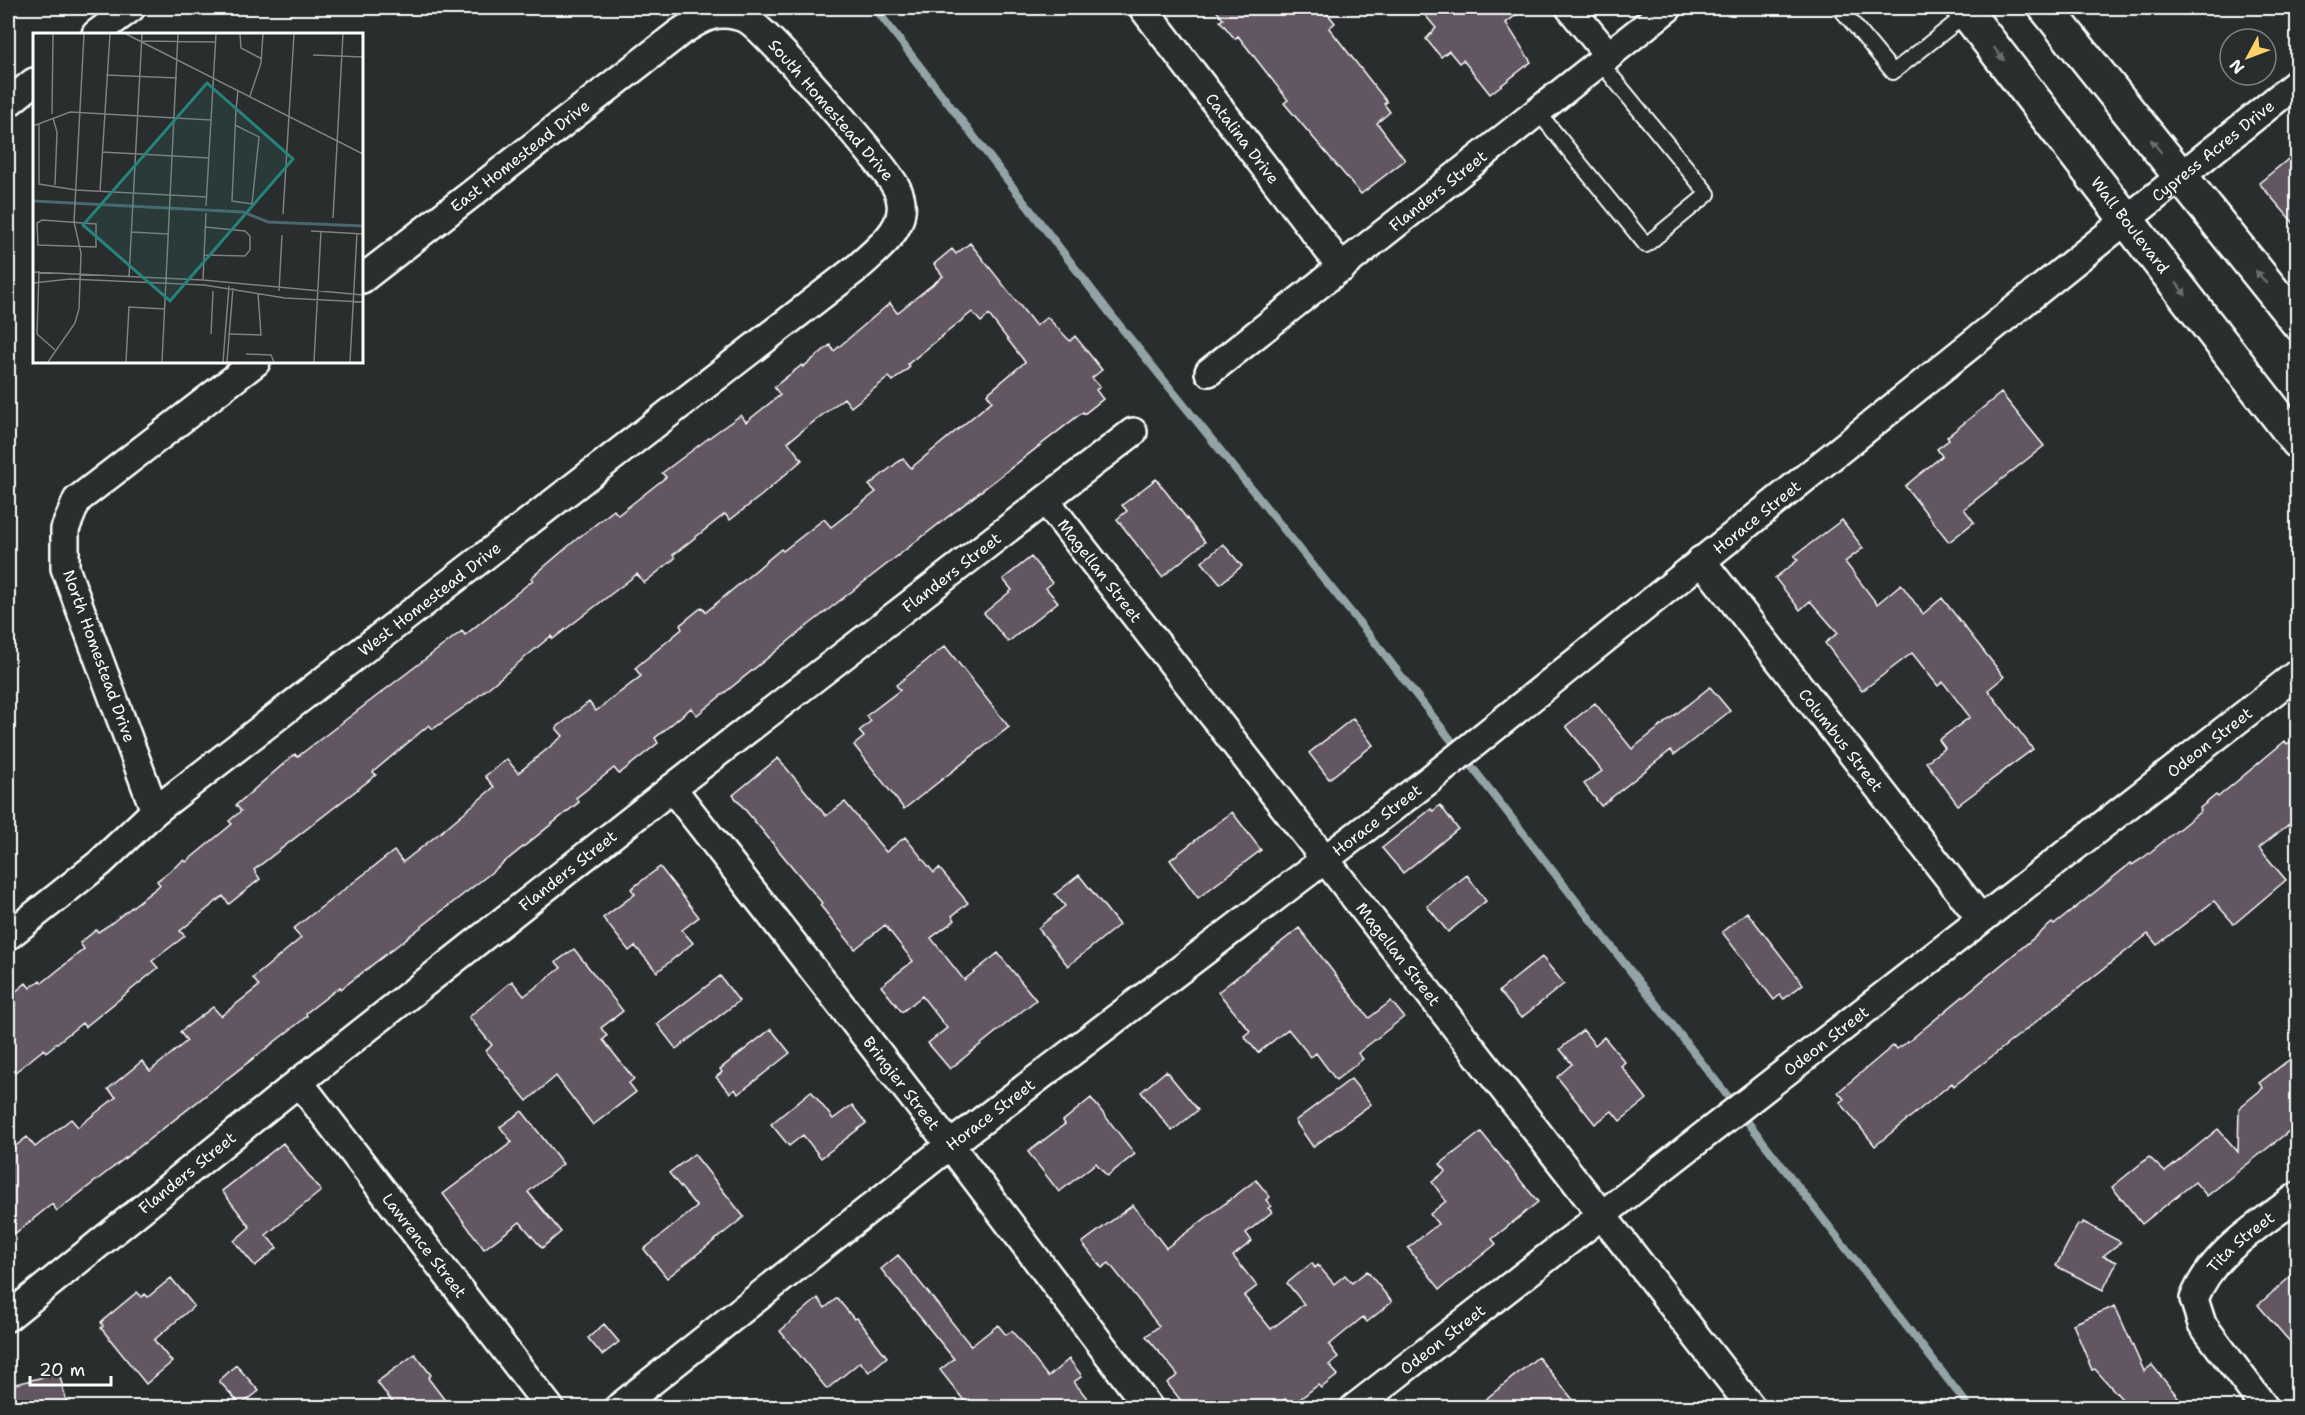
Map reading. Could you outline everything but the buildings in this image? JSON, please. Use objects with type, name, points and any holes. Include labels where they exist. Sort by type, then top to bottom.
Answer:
[{"type":"street","points":[[97,33],[131,8]]},
{"type":"street","name":"Catalina Drive","points":[[1143,8],[1342,268]]},
{"type":"street","points":[[1570,8],[1605,59]]},
{"type":"street","name":"Flanders Street","points":[[1209,372],[1668,8]]},
{"type":"street","points":[[2046,8],[2298,323]]},
{"type":"street","name":"Wall Boulevard","points":[[1965,10],[2298,442]]},
{"type":"street","name":"South Homestead Drive","points":[[679,33],[700,19],[719,12],[748,20],[767,35],[897,188],[902,213],[898,223],[892,233],[858,267]]},
{"type":"street","name":"East Homestead Drive","points":[[363,278],[679,33]]},
{"type":"street","name":"Cypress Acres Drive","points":[[2126,220],[2298,82]]},
{"type":"street","points":[[8,103],[33,83]]},
{"type":"street","name":"Horace Street","points":[[618,1407],[950,1145],[1429,780],[2126,220]]},
{"type":"street","name":"West Homestead Drive","points":[[8,936],[100,863],[155,810],[858,267]]},
{"type":"street","name":"North Homestead Drive","points":[[155,810],[65,568],[65,529],[77,500],[254,363]]},
{"type":"street","name":"Flanders Street","points":[[8,1317],[299,1082],[672,788],[1133,432]]},
{"type":"street","name":"Magellan Street","points":[[1046,501],[1752,1407]]},
{"type":"street","name":"Columbus Street","points":[[1701,560],[1981,919]]},
{"type":"street","name":"Odeon Street","points":[[1354,1407],[2298,673]]},
{"type":"street","name":"Bringier Street","points":[[672,788],[950,1145],[1149,1407]]},
{"type":"street","name":"Lawrence Street","points":[[299,1082],[550,1407]]},
{"type":"street","name":"Tita Street","points":[[2265,1407],[2202,1324],[2194,1299],[2210,1267],[2230,1247],[2298,1196]]},
{"type":"lane","points":[[1840,8],[1893,72],[1965,10]]},
{"type":"lane","points":[[1538,112],[1646,245],[1708,194],[1605,59]]},
{"type":"waterway","points":[[875,8],[1112,316],[1378,646],[1970,1408]]}]
